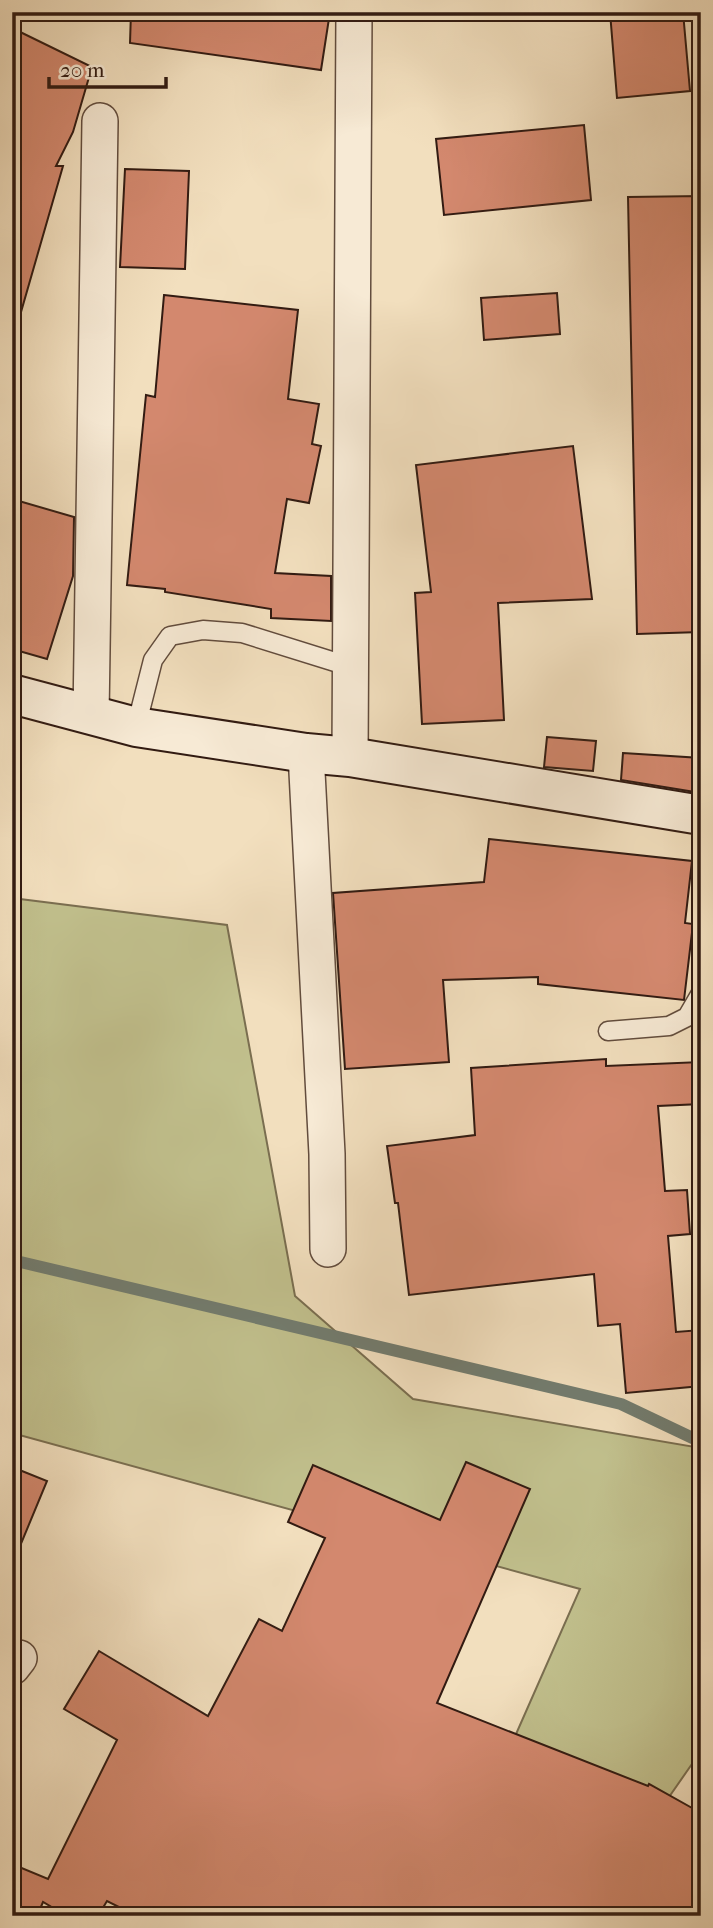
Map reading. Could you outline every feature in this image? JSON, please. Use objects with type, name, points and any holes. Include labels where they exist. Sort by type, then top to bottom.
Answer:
[{"type":"street","points":[[351,757],[354,12]]},
{"type":"street","points":[[91,716],[100,121]]},
{"type":"street","points":[[12,694],[136,727],[306,753],[351,757],[701,815]]},
{"type":"street","points":[[306,753],[327,1154],[328,1249]]},
{"type":"lane","points":[[136,727],[153,660],[170,636],[203,630],[242,633],[351,667]]},
{"type":"lane","points":[[608,1031],[668,1026],[687,1017],[701,993]]},
{"type":"shaded area","points":[[12,898],[227,925],[295,1296],[413,1399],[701,1448],[701,1751],[653,1820],[509,1750],[580,1589],[12,1433]]},
{"type":"building","points":[[131,12],[330,12],[321,70],[130,43]]},
{"type":"building","points":[[610,12],[683,12],[690,91],[617,98]]},
{"type":"building","points":[[12,28],[92,67],[73,132],[56,166],[63,166],[21,312],[12,310]]},
{"type":"building","points":[[584,125],[591,200],[444,215],[436,139]]},
{"type":"building","points":[[125,169],[189,171],[185,269],[120,267]]},
{"type":"building","points":[[701,196],[701,632],[637,634],[628,197]]},
{"type":"building","points":[[557,293],[560,334],[484,340],[481,298]]},
{"type":"building","points":[[164,295],[298,310],[288,399],[319,404],[312,444],[321,446],[309,503],[287,499],[275,573],[331,576],[331,621],[271,618],[271,609],[165,592],[165,589],[127,585],[146,395],[155,397]]},
{"type":"building","points":[[573,446],[592,599],[498,603],[504,720],[422,724],[415,593],[431,592],[416,465]]},
{"type":"building","points":[[12,499],[74,517],[73,576],[47,659],[12,649]]},
{"type":"building","points":[[547,737],[596,741],[593,771],[544,767]]},
{"type":"building","points":[[623,753],[701,758],[701,793],[621,780]]},
{"type":"building","points":[[489,839],[692,861],[685,923],[693,924],[684,1000],[538,984],[538,977],[443,980],[449,1062],[345,1069],[333,893],[484,882]]},
{"type":"building","points":[[606,1059],[606,1066],[701,1062],[701,1104],[658,1106],[665,1191],[687,1190],[690,1234],[668,1236],[676,1332],[701,1330],[701,1386],[626,1393],[620,1324],[598,1326],[594,1274],[409,1295],[398,1203],[395,1203],[387,1146],[475,1135],[471,1068]]},
{"type":"building","points":[[466,1462],[530,1489],[437,1703],[648,1786],[649,1784],[701,1813],[701,1916],[137,1916],[107,1901],[98,1916],[67,1916],[43,1902],[37,1916],[12,1916],[12,1864],[48,1879],[117,1740],[64,1709],[99,1651],[208,1716],[259,1619],[282,1631],[325,1538],[288,1522],[313,1465],[440,1520]]},
{"type":"building","points":[[12,1467],[47,1481],[13,1563],[12,1563]]},
{"type":"waterway","points":[[12,1260],[621,1404],[701,1442]]}]
